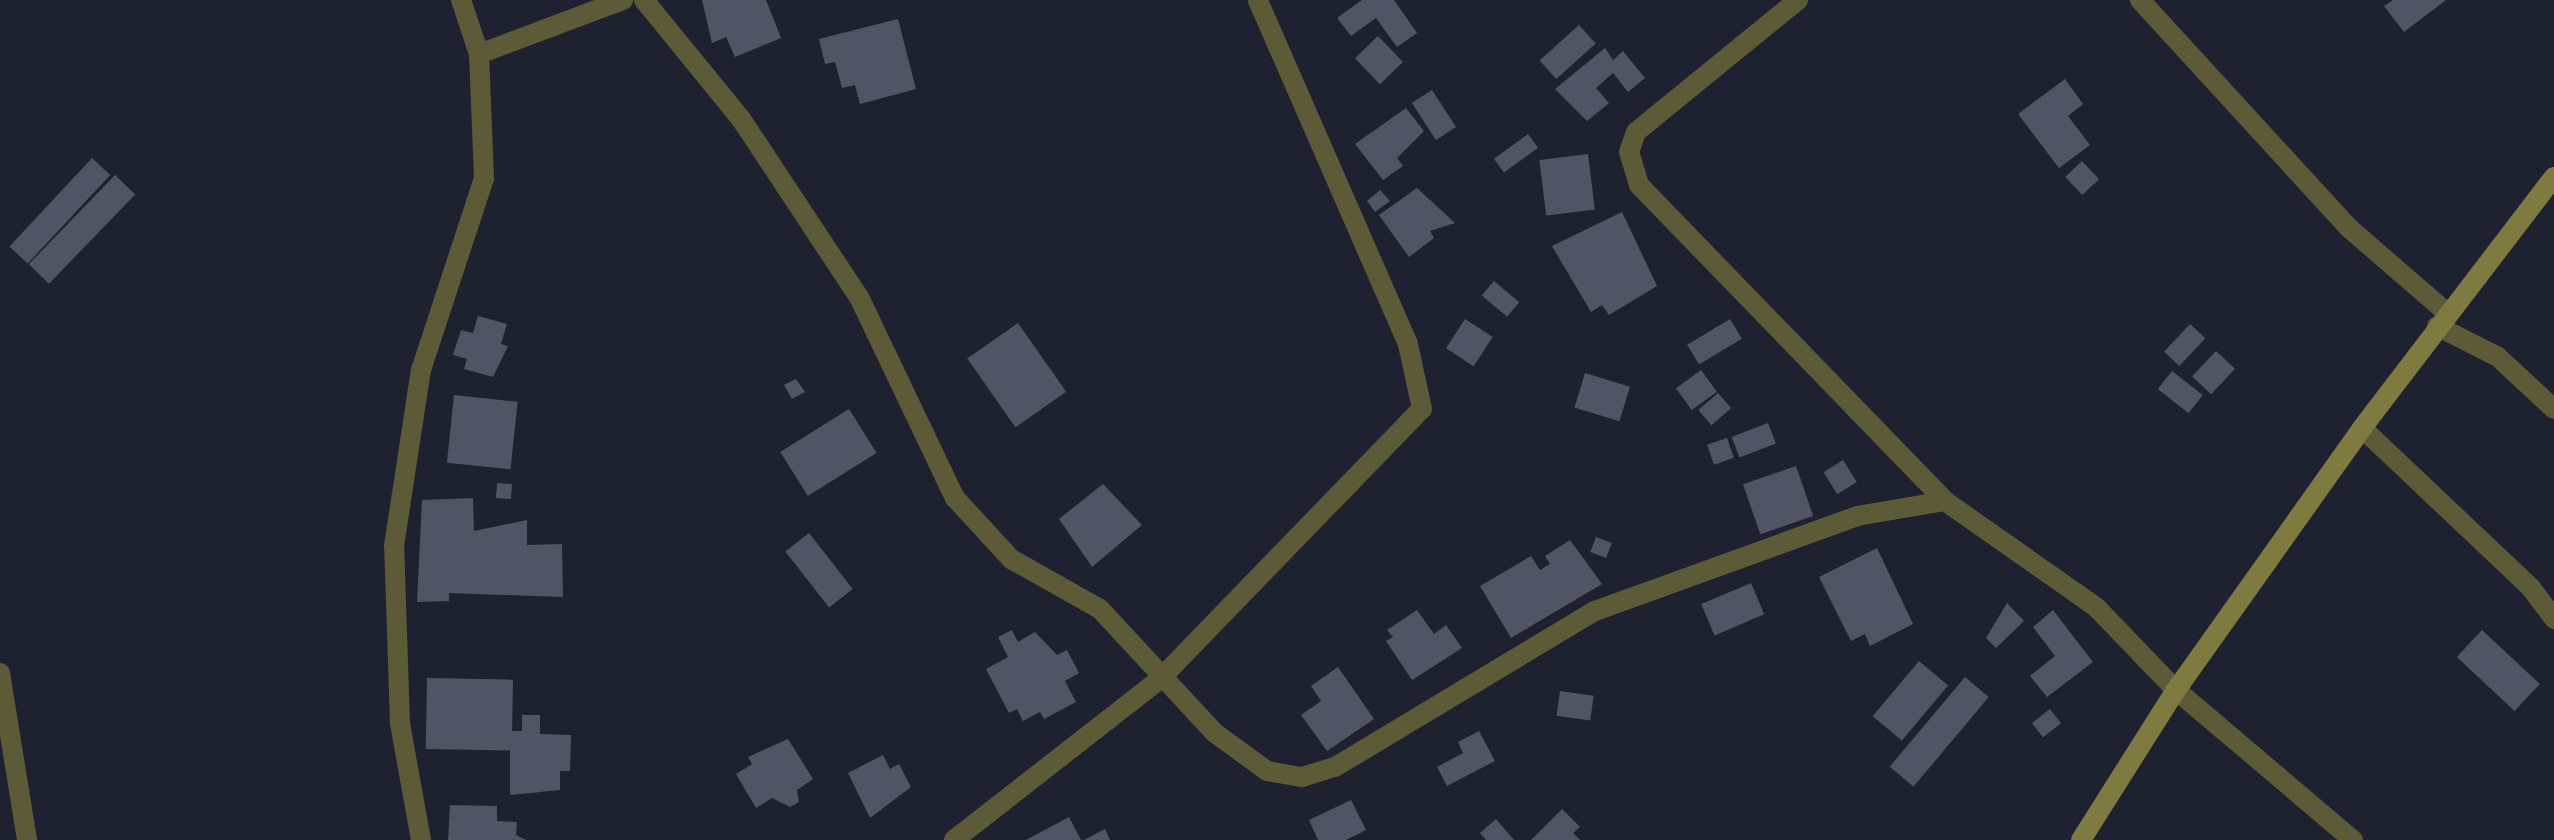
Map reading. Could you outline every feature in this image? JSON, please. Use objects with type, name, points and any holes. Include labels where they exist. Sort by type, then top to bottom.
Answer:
[{"type":"main road","points":[[2081,840],[2176,690],[2362,428],[2441,319],[2554,177]]},
{"type":"street","points":[[421,840],[400,723],[394,546],[421,370],[484,178],[479,54],[461,0]]},
{"type":"street","points":[[479,54],[623,0]]},
{"type":"street","points":[[644,0],[741,119],[859,297],[955,498],[1011,559],[1100,609],[1160,679],[1267,771],[1302,777],[1335,767],[1595,611],[1857,516],[1945,501]]},
{"type":"street","points":[[954,840],[1160,679],[1422,409],[1408,344],[1258,0]]},
{"type":"street","points":[[1798,0],[1636,132],[1630,169],[1945,501],[2096,607],[2176,690],[2353,840]]},
{"type":"street","points":[[2140,0],[2349,228],[2441,319],[2498,357],[2554,409]]},
{"type":"street","points":[[2362,428],[2531,588],[2554,619]]},
{"type":"street","points":[[0,673],[7,748],[27,840]]},
{"type":"building","points":[[702,0],[766,0],[781,38],[735,57],[726,37],[712,43]]},
{"type":"building","points":[[1362,0],[1394,0],[1417,33],[1397,47],[1376,18],[1351,36],[1337,18]]},
{"type":"building","points":[[2393,0],[2446,0],[2404,32],[2384,6]]},
{"type":"building","points":[[898,19],[916,89],[860,104],[855,85],[842,88],[835,62],[825,64],[819,39]]},
{"type":"building","points":[[1579,25],[1596,44],[1556,79],[1540,60]]},
{"type":"building","points":[[1378,36],[1403,62],[1380,84],[1355,58]]},
{"type":"building","points":[[1605,48],[1613,60],[1623,51],[1645,78],[1628,92],[1613,73],[1596,88],[1609,103],[1587,121],[1555,89]]},
{"type":"building","points":[[2065,79],[2083,104],[2068,116],[2090,145],[2059,168],[2018,114]]},
{"type":"building","points":[[1432,90],[1456,127],[1436,140],[1412,103]]},
{"type":"building","points":[[1406,108],[1424,131],[1397,158],[1403,166],[1383,180],[1355,144]]},
{"type":"building","points":[[1528,134],[1538,148],[1504,172],[1494,159]]},
{"type":"building","points":[[1588,154],[1595,210],[1546,216],[1539,160]]},
{"type":"building","points":[[92,158],[110,175],[28,264],[9,246]]},
{"type":"building","points":[[2082,161],[2099,179],[2082,195],[2065,177]]},
{"type":"building","points":[[115,175],[135,194],[49,284],[29,264]]},
{"type":"building","points":[[1417,188],[1455,223],[1430,231],[1434,238],[1409,257],[1379,215]]},
{"type":"building","points":[[1380,190],[1390,201],[1375,212],[1367,201]]},
{"type":"building","points":[[1622,212],[1657,286],[1609,315],[1602,305],[1591,312],[1552,246]]},
{"type":"building","points":[[1494,281],[1519,302],[1507,317],[1482,296]]},
{"type":"building","points":[[478,316],[507,324],[501,344],[508,346],[493,377],[464,369],[467,359],[453,355],[461,330],[473,333]]},
{"type":"building","points":[[1465,319],[1493,337],[1474,366],[1446,348]]},
{"type":"building","points":[[1730,319],[1742,339],[1699,364],[1687,345]]},
{"type":"building","points":[[1018,323],[1066,392],[1015,427],[967,359]]},
{"type":"building","points":[[2190,324],[2205,338],[2179,366],[2164,352]]},
{"type":"building","points":[[2216,351],[2235,369],[2211,394],[2192,377]]},
{"type":"building","points":[[1701,370],[1717,392],[1692,410],[1676,388]]},
{"type":"building","points":[[2172,371],[2203,395],[2189,413],[2158,389]]},
{"type":"building","points":[[1585,373],[1630,387],[1619,421],[1574,407]]},
{"type":"building","points":[[796,379],[805,392],[792,399],[784,385]]},
{"type":"building","points":[[1718,393],[1731,408],[1711,425],[1698,410]]},
{"type":"building","points":[[454,395],[518,402],[511,469],[447,463]]},
{"type":"building","points":[[849,409],[877,453],[808,496],[780,452]]},
{"type":"building","points":[[1768,423],[1776,444],[1739,458],[1732,437]]},
{"type":"building","points":[[1727,438],[1734,458],[1714,465],[1707,445]]},
{"type":"building","points":[[1843,460],[1857,482],[1837,494],[1823,472]]},
{"type":"building","points":[[1796,466],[1813,516],[1760,534],[1743,484]]},
{"type":"building","points":[[497,483],[512,484],[511,499],[496,498]]},
{"type":"building","points":[[1103,484],[1142,525],[1092,567],[1059,519]]},
{"type":"building","points":[[473,498],[474,531],[527,520],[527,545],[562,544],[563,597],[449,593],[449,601],[417,602],[422,500]]},
{"type":"building","points":[[809,533],[853,589],[829,607],[785,551]]},
{"type":"building","points":[[1596,537],[1612,543],[1606,558],[1590,552]]},
{"type":"building","points":[[1570,540],[1602,584],[1511,638],[1480,586],[1531,556],[1540,570],[1550,564],[1545,556]]},
{"type":"building","points":[[1877,548],[1913,624],[1870,646],[1865,634],[1851,641],[1819,577]]},
{"type":"building","points":[[1751,583],[1764,614],[1715,635],[1701,604]]},
{"type":"building","points":[[2007,603],[2024,621],[1996,648],[1986,638]]},
{"type":"building","points":[[1417,610],[1434,634],[1446,625],[1462,648],[1412,680],[1386,641],[1393,637],[1387,630]]},
{"type":"building","points":[[2053,610],[2093,662],[2047,697],[2030,676],[2055,656],[2033,627]]},
{"type":"building","points":[[1012,630],[1018,642],[1035,632],[1057,655],[1067,650],[1079,673],[1065,681],[1076,702],[1044,719],[1040,712],[1023,721],[1017,709],[1009,713],[986,669],[1008,657],[998,637]]},
{"type":"building","points":[[2482,630],[2540,684],[2515,711],[2457,657]]},
{"type":"building","points":[[1919,661],[1948,685],[1902,741],[1873,716]]},
{"type":"building","points":[[1338,667],[1374,719],[1327,751],[1301,715],[1321,701],[1311,686]]},
{"type":"building","points":[[1965,677],[1989,697],[1914,787],[1890,767]]},
{"type":"building","points":[[427,678],[513,680],[512,750],[426,749]]},
{"type":"building","points":[[1560,691],[1594,696],[1590,720],[1557,716]]},
{"type":"building","points":[[2050,709],[2061,723],[2043,737],[2032,723]]},
{"type":"building","points":[[522,715],[540,715],[540,734],[571,735],[570,771],[560,771],[560,790],[510,795],[510,731],[522,731]]},
{"type":"building","points":[[1479,731],[1495,761],[1447,786],[1437,767],[1463,753],[1458,742]]},
{"type":"building","points":[[788,739],[813,779],[797,790],[799,802],[790,807],[772,798],[756,808],[736,774],[752,764],[748,757]]},
{"type":"building","points":[[883,755],[890,769],[899,764],[911,787],[870,818],[848,773]]},
{"type":"building","points":[[1351,800],[1366,830],[1346,840],[1318,840],[1309,820]]},
{"type":"building","points":[[450,805],[497,806],[497,821],[517,822],[516,835],[526,840],[448,840]]},
{"type":"building","points":[[1562,809],[1580,827],[1573,833],[1580,840],[1531,840]]},
{"type":"building","points":[[1069,817],[1081,840],[1026,840]]},
{"type":"building","points":[[1496,819],[1514,840],[1486,840],[1480,833]]},
{"type":"building","points":[[1105,829],[1110,840],[1084,840]]}]
